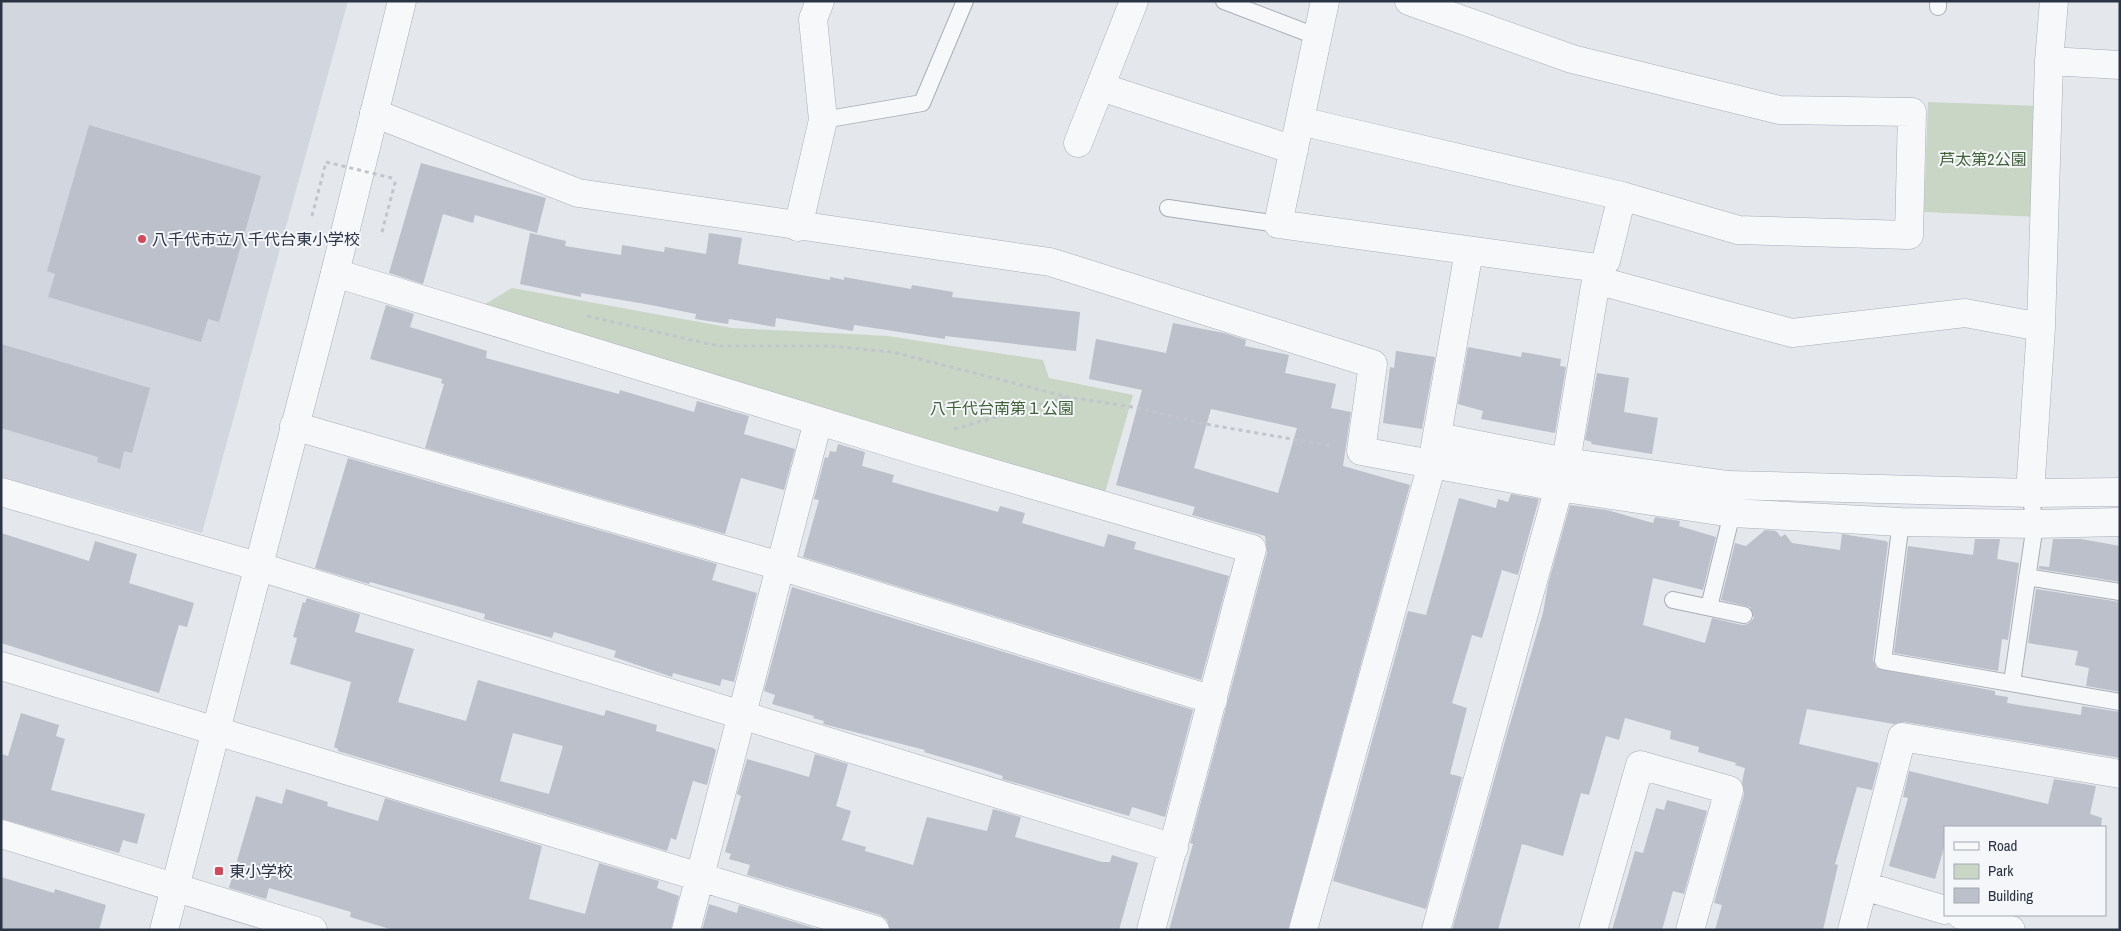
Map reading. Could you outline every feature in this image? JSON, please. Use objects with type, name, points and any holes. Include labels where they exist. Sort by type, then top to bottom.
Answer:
[{"type":"street","points":[[164,930],[260,567],[294,426],[336,273],[402,1]]},
{"type":"street","points":[[798,227],[823,120],[813,19],[820,1]]},
{"type":"street","points":[[1078,143],[1134,1]]},
{"type":"street","points":[[1325,1],[1278,224],[1469,251],[1597,274],[1792,333],[1965,313],[2040,327]]},
{"type":"street","points":[[1300,121],[1622,196],[1738,230],[1909,235],[1912,112],[1779,110],[1572,59],[1409,1]]},
{"type":"street","points":[[2030,493],[2040,327],[2049,61],[2054,1]]},
{"type":"street","points":[[2049,61],[2120,65]]},
{"type":"street","points":[[1101,87],[1294,150]]},
{"type":"street","points":[[374,113],[578,193],[798,227],[1050,262],[1373,364],[1361,451],[1432,464],[1728,485],[2030,493],[2120,492]]},
{"type":"street","points":[[1436,930],[1562,474],[1597,274],[1606,261],[1622,196]]},
{"type":"street","points":[[1310,921],[1432,464],[1469,251]]},
{"type":"street","points":[[336,273],[818,421],[1252,549],[1214,700],[1151,930]]},
{"type":"street","points":[[686,930],[818,421]]},
{"type":"street","points":[[294,426],[780,566],[1214,700]]},
{"type":"street","points":[[1438,437],[1562,474],[1732,513],[1901,522],[2035,524],[2120,522]]},
{"type":"street","points":[[1,492],[260,567],[741,717],[1174,848]]},
{"type":"street","points":[[1,666],[875,930]]},
{"type":"street","points":[[1852,930],[1902,737],[2120,774]]},
{"type":"street","points":[[1593,930],[1640,765],[1729,790],[1690,930]]},
{"type":"street","points":[[1,834],[313,930]]},
{"type":"street","points":[[1864,886],[1944,910]]},
{"type":"street","points":[[1964,916],[2011,930]]},
{"type":"lane","points":[[823,120],[922,104],[965,1]]},
{"type":"lane","points":[[1224,1],[1318,37]]},
{"type":"lane","points":[[1168,208],[1278,224]]},
{"type":"lane","points":[[2012,683],[2035,524],[2030,493]]},
{"type":"lane","points":[[1710,607],[1732,513]]},
{"type":"lane","points":[[1901,522],[1883,661],[2120,702]]},
{"type":"lane","points":[[2027,577],[2120,592]]},
{"type":"lane","points":[[1673,600],[1744,615]]},
{"type":"path","points":[[312,216],[326,162],[396,179],[382,232]]},
{"type":"path","points":[[578,314],[718,346],[828,346],[892,352],[1068,397],[1139,408],[1204,424],[1361,451]]},
{"type":"path","points":[[948,431],[1068,397]]},
{"type":"shaded area","name":"八千代市立八千代台東小学校","points":[[1,1],[348,1],[202,533],[1,477]]},
{"type":"green space","name":"芦太第2公園","points":[[1928,102],[2042,106],[2037,217],[1924,212]]},
{"type":"green space","name":"八千代台南第１公園","points":[[512,288],[732,328],[888,336],[1043,360],[1049,378],[1133,395],[1104,496],[482,306]]},
{"type":"building","points":[[89,125],[261,176],[219,322],[208,319],[201,342],[48,297],[55,274],[47,271]]},
{"type":"building","points":[[421,163],[546,198],[537,233],[475,215],[473,223],[443,214],[423,284],[389,273]]},
{"type":"building","points":[[530,233],[566,241],[565,246],[621,255],[622,245],[664,252],[665,247],[706,254],[709,233],[742,238],[738,264],[830,280],[830,277],[844,280],[844,277],[911,289],[912,285],[953,292],[952,297],[1080,312],[1076,351],[945,336],[945,339],[854,325],[853,331],[776,318],[775,327],[729,319],[728,324],[695,319],[696,314],[651,305],[581,293],[581,297],[520,284]]},
{"type":"building","points":[[386,305],[414,314],[410,327],[487,351],[486,358],[619,394],[620,390],[694,412],[697,401],[749,416],[744,434],[795,449],[784,490],[741,478],[725,534],[425,448],[444,384],[441,383],[442,379],[370,359]]},
{"type":"building","points":[[1173,323],[1224,333],[1246,340],[1245,346],[1289,355],[1285,373],[1336,384],[1331,408],[1351,412],[1343,466],[1410,485],[1288,930],[1169,930],[1193,844],[1190,843],[1267,553],[1265,536],[1192,515],[1195,507],[1116,485],[1142,390],[1089,379],[1096,339],[1166,353]],"holes":[[[1211,409],[1297,428],[1278,493],[1194,468]]]},
{"type":"building","points":[[1,344],[150,388],[132,453],[124,451],[120,469],[97,462],[98,457],[1,428]]},
{"type":"building","points":[[1468,347],[1521,357],[1522,352],[1561,359],[1560,366],[1566,367],[1555,433],[1481,419],[1483,411],[1458,404]]},
{"type":"building","points":[[1396,351],[1435,357],[1422,429],[1383,423],[1390,367],[1394,368]]},
{"type":"building","points":[[1597,373],[1629,378],[1624,412],[1658,418],[1652,454],[1591,444],[1592,442],[1585,440]]},
{"type":"building","points":[[838,444],[865,452],[862,466],[894,475],[892,482],[998,512],[1000,506],[1025,513],[1022,523],[1104,547],[1108,534],[1136,542],[1134,549],[1229,576],[1201,680],[803,557],[819,500],[814,499],[825,457],[828,458],[830,451],[836,452]]},
{"type":"building","points":[[348,458],[717,564],[712,580],[757,593],[734,682],[722,679],[720,686],[673,673],[672,677],[614,657],[616,651],[554,632],[552,638],[484,619],[485,614],[315,568]]},
{"type":"building","points":[[1511,494],[1539,499],[1518,575],[1502,570],[1482,638],[1472,635],[1452,703],[1467,708],[1450,774],[1462,777],[1426,909],[1333,881],[1408,611],[1426,615],[1459,498],[1496,508],[1498,499],[1508,502]]},
{"type":"building","points":[[1570,505],[1607,510],[1653,523],[1655,517],[1680,521],[1679,526],[1716,537],[1703,590],[1653,578],[1643,625],[1705,643],[1712,618],[1742,625],[1748,624],[1754,618],[1750,607],[1721,600],[1735,543],[1746,546],[1765,530],[1776,531],[1781,537],[1785,534],[1792,543],[1840,550],[1842,534],[1886,541],[1888,543],[1873,660],[1876,668],[1995,691],[1995,695],[2008,697],[2007,703],[2081,715],[2082,706],[2120,712],[2120,758],[1905,722],[1894,724],[1807,709],[1799,744],[1879,763],[1872,790],[1857,787],[1835,864],[1838,865],[1823,930],[1715,930],[1722,905],[1714,903],[1744,794],[1742,782],[1745,768],[1735,765],[1736,763],[1698,752],[1699,747],[1670,739],[1671,731],[1625,718],[1619,740],[1606,736],[1589,795],[1581,793],[1563,856],[1522,844],[1498,930],[1452,930],[1543,613],[1548,584]]},
{"type":"building","points":[[1,533],[89,561],[95,541],[137,554],[129,583],[194,603],[187,627],[179,625],[159,693],[1,643]]},
{"type":"building","points":[[1975,539],[2000,539],[1997,559],[2019,563],[2008,640],[2002,639],[1998,671],[1894,653],[1908,546],[1973,555]]},
{"type":"building","points":[[2053,539],[2081,539],[2120,546],[2120,582],[2039,569],[2039,566],[2049,567]]},
{"type":"building","points":[[792,587],[1193,710],[1165,817],[1132,807],[1129,816],[1002,779],[1003,776],[924,752],[925,750],[823,724],[824,721],[813,718],[814,716],[772,704],[775,695],[764,691]]},
{"type":"building","points":[[2036,589],[2120,602],[2120,692],[2086,686],[2089,668],[2075,665],[2078,651],[2028,643]]},
{"type":"building","points":[[307,598],[360,614],[355,632],[414,649],[398,702],[466,721],[478,680],[604,716],[606,710],[657,725],[656,731],[716,750],[707,785],[693,781],[676,840],[671,838],[667,851],[338,751],[334,747],[351,682],[290,664],[297,638],[293,637],[303,602],[305,603]],"holes":[[[513,733],[563,746],[549,794],[500,781]]]},
{"type":"building","points":[[21,713],[59,725],[56,736],[65,739],[51,790],[145,814],[137,844],[123,840],[119,853],[1,819],[1,754],[8,756]]},
{"type":"building","points":[[815,754],[848,764],[836,806],[851,811],[842,840],[866,847],[865,851],[913,865],[927,817],[987,831],[993,809],[1021,817],[1015,837],[1102,862],[1110,862],[1112,855],[1138,863],[1119,930],[890,930],[887,920],[880,915],[747,875],[750,865],[729,859],[731,854],[725,852],[741,796],[737,794],[747,759],[809,777]]},
{"type":"building","points":[[1909,771],[2048,804],[2054,779],[2096,786],[2090,814],[2102,818],[2101,826],[1944,826],[1944,848],[1935,879],[1889,866],[1908,798],[1903,797]]},
{"type":"building","points":[[286,789],[328,802],[327,806],[378,821],[385,798],[542,846],[529,899],[585,914],[599,863],[659,881],[657,888],[679,896],[671,930],[393,930],[350,917],[351,912],[269,888],[266,899],[229,888],[256,796],[282,804]]},
{"type":"building","points":[[1667,800],[1707,811],[1684,894],[1673,891],[1662,930],[1612,930],[1635,851],[1643,853],[1656,808],[1664,810]]},
{"type":"building","points":[[1,877],[54,893],[55,889],[106,905],[99,930],[1,930]]},
{"type":"building","points":[[709,904],[737,913],[739,905],[820,930],[702,930]]},
{"type":"place","name":"八千代市立八千代台東小学校","points":[[142,239]]},
{"type":"place","name":"東小学校","points":[[219,871]]}]
